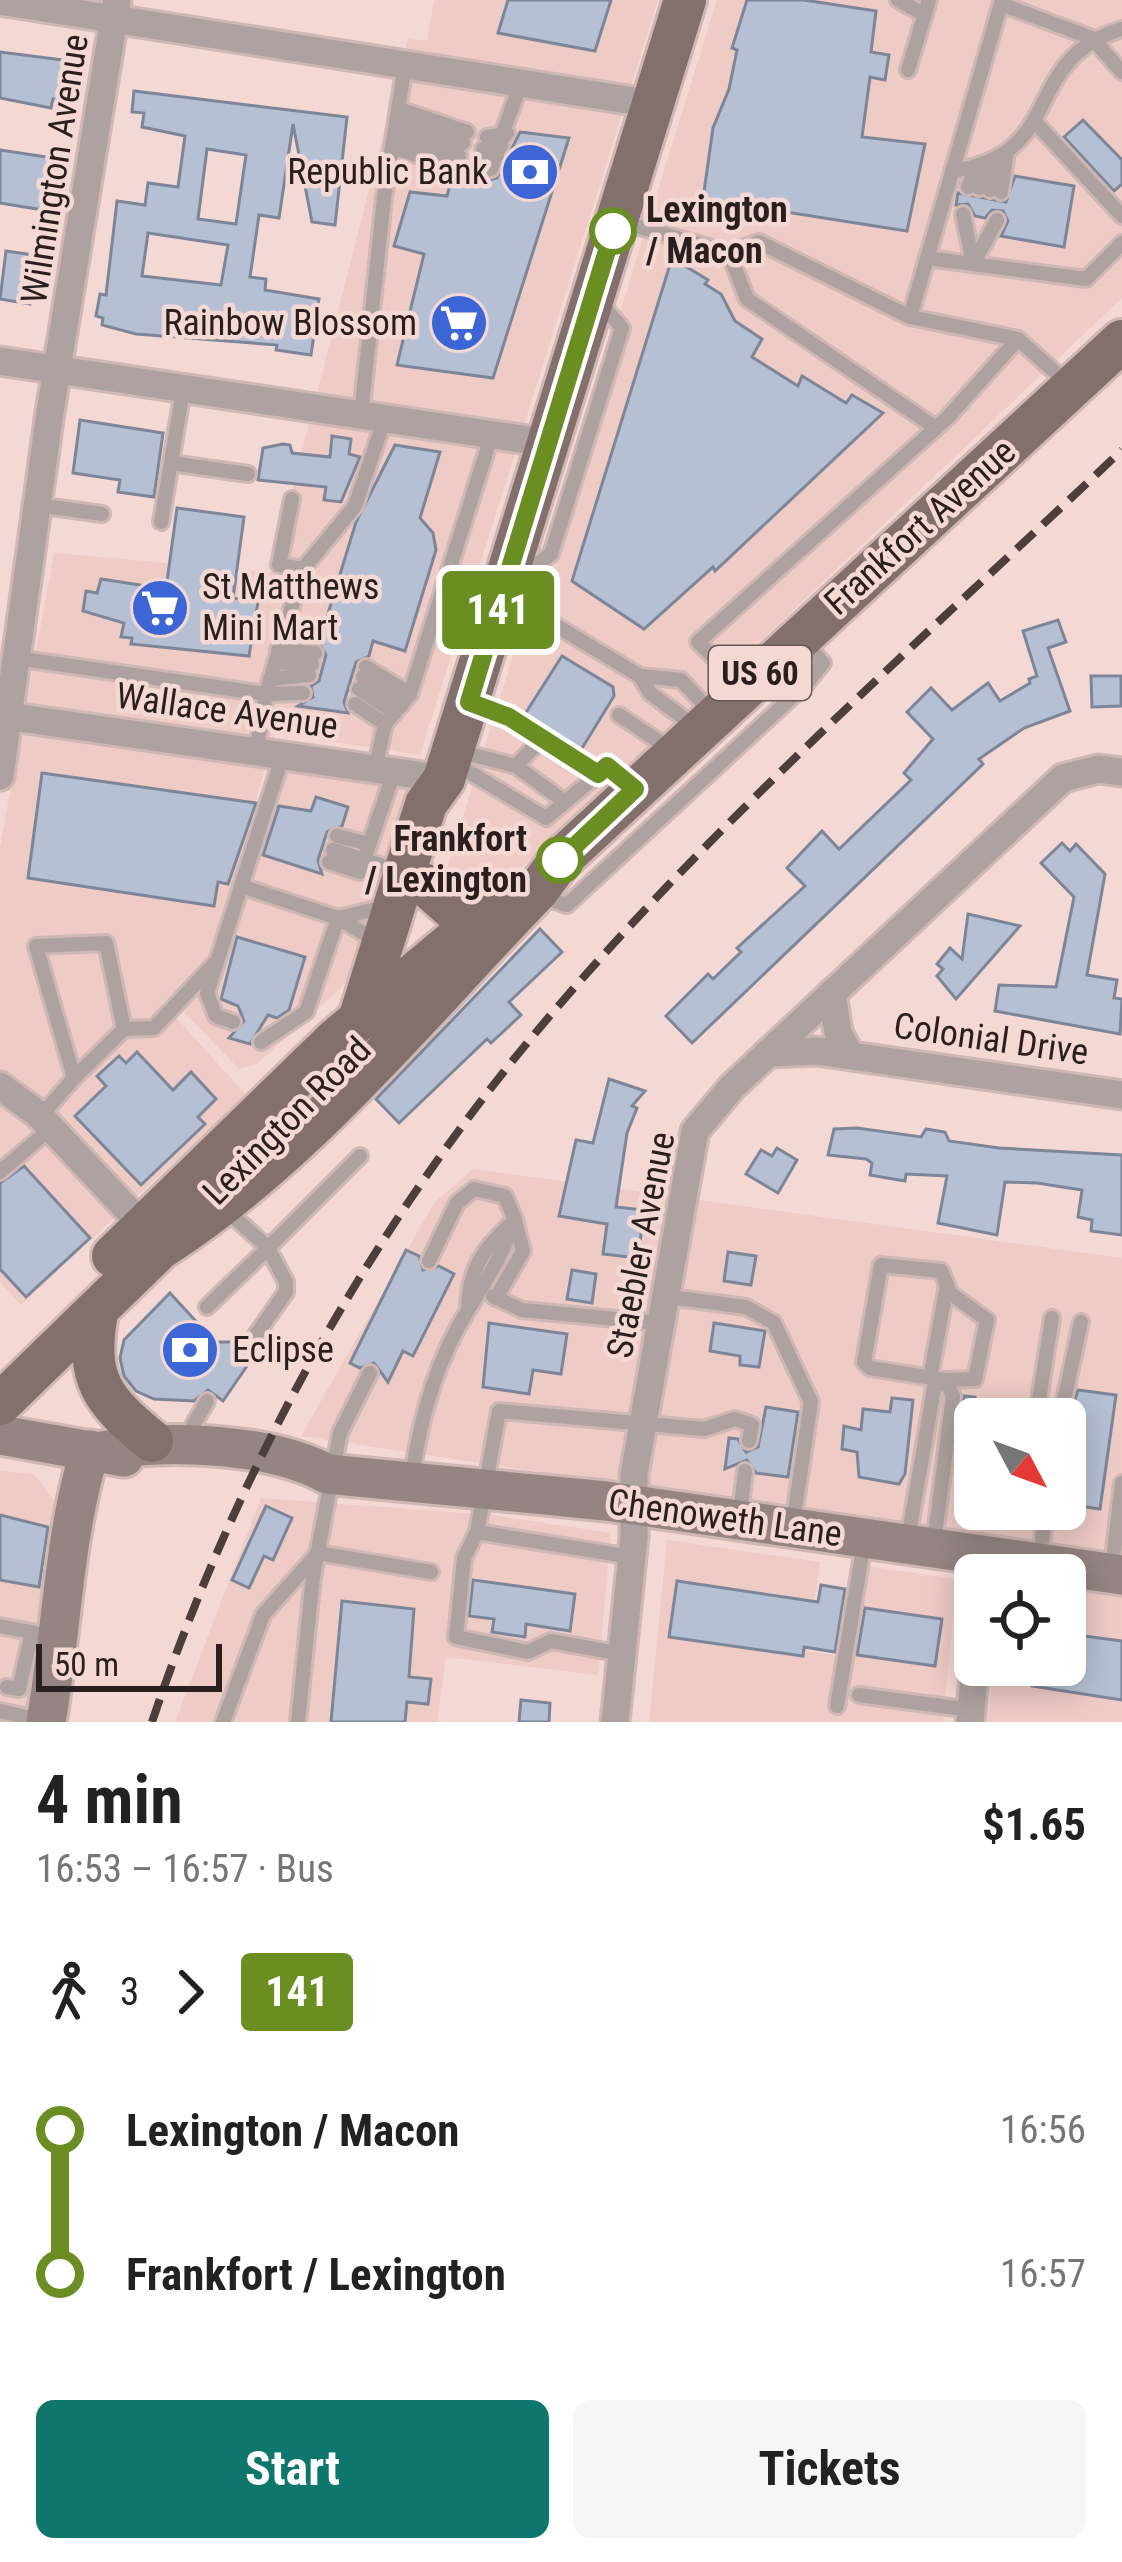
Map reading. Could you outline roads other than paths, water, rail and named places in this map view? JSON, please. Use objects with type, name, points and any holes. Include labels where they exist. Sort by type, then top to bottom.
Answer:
[{"type":"main road","name":"Lexington Road","points":[[359,1020],[382,945],[448,811],[449,763],[686,0]]},
{"type":"main road","name":"Frankfort Avenue","points":[[153,1236],[217,1202],[348,1090],[535,894],[616,782],[708,721],[1122,341]]},
{"type":"main road","name":"Frankfort Avenue","points":[[153,1236],[359,1020],[530,873],[560,860]]},
{"type":"main road","name":"Lexington Road","points":[[217,1202],[361,1053],[394,990],[410,886]]},
{"type":"main road","points":[[410,886],[455,910],[491,909]]},
{"type":"main road","points":[[0,1404],[97,1312],[153,1236]]},
{"type":"main road","points":[[0,1364],[153,1236]]},
{"type":"main road","points":[[52,1631],[84,1568],[100,1500],[123,1475],[161,1450],[114,1410],[98,1385],[97,1312]]},
{"type":"main road","name":"Chenoweth Lane","points":[[0,1435],[97,1450],[300,1459],[331,1474],[633,1505],[920,1546],[954,1556]]},
{"type":"main road","points":[[26,1717],[52,1631],[73,1508],[97,1450]]},
{"type":"main road","name":"Chenoweth Lane","points":[[1086,1570],[1116,1574]]},
{"type":"street","points":[[0,1],[115,9],[653,104]]},
{"type":"street","name":"Wilmington Avenue","points":[[0,776],[5,715],[115,9]]},
{"type":"street","points":[[0,361],[548,443]]},
{"type":"street","name":"Wallace Avenue","points":[[5,715],[385,770],[449,763]]},
{"type":"street","name":"Staebler Avenue","points":[[615,1722],[632,1557],[634,1474],[695,1131],[768,1053],[1063,778],[1098,769],[1122,772]]},
{"type":"street","name":"Colonial Drive","points":[[832,993],[838,1033],[850,1055]]},
{"type":"street","name":"Colonial Drive","points":[[768,1053],[850,1055],[1122,1095]]},
{"type":"street","points":[[0,1086],[45,1123],[153,1236]]},
{"type":"street","points":[[971,1716],[973,1686]]},
{"type":"lane","points":[[898,0],[927,8],[908,70]]},
{"type":"lane","points":[[910,317],[1001,2],[1092,38],[1122,72]]},
{"type":"lane","points":[[952,171],[991,162],[1037,124],[1051,79],[1092,38],[1122,29]]},
{"type":"lane","points":[[233,1023],[212,1010],[207,993],[261,826],[270,753],[268,687],[302,569],[355,506],[373,417],[395,128],[406,64]]},
{"type":"lane","points":[[491,149],[521,83]]},
{"type":"lane","points":[[1037,124],[1122,216]]},
{"type":"lane","points":[[395,128],[461,150],[395,128]]},
{"type":"lane","points":[[991,162],[985,189],[991,162]]},
{"type":"lane","points":[[974,264],[980,217],[974,264]]},
{"type":"lane","points":[[617,220],[728,254],[759,242],[910,317],[1018,339],[1072,388]]},
{"type":"lane","points":[[927,258],[1086,279],[1122,243]]},
{"type":"lane","points":[[728,254],[747,299],[937,428]]},
{"type":"lane","points":[[594,295],[622,328],[551,554],[504,591],[640,676],[681,680],[708,721]]},
{"type":"lane","points":[[708,721],[698,642],[937,428],[1018,339]]},
{"type":"lane","points":[[160,522],[183,390]]},
{"type":"lane","points":[[369,844],[333,850],[360,872],[369,844],[398,710],[492,434]]},
{"type":"lane","points":[[170,463],[248,474]]},
{"type":"lane","points":[[292,499],[279,566],[302,569]]},
{"type":"lane","points":[[37,505],[102,514]]},
{"type":"lane","points":[[535,894],[567,904],[806,684],[824,663],[800,637]]},
{"type":"lane","points":[[268,687],[312,664],[277,656]]},
{"type":"lane","points":[[16,658],[303,693]]},
{"type":"lane","points":[[640,676],[650,693],[708,721]]},
{"type":"lane","points":[[398,710],[361,684],[398,710]]},
{"type":"lane","points":[[469,702],[509,717],[616,782]]},
{"type":"lane","points":[[619,715],[708,721]]},
{"type":"lane","points":[[516,766],[542,738]]},
{"type":"lane","points":[[449,763],[546,818],[566,802],[616,782]]},
{"type":"lane","points":[[449,763],[516,766],[566,802]]},
{"type":"lane","points":[[261,826],[279,833],[261,826]]},
{"type":"lane","points":[[338,918],[380,911],[410,886],[363,860]]},
{"type":"lane","points":[[242,886],[338,918],[382,945]]},
{"type":"lane","points":[[263,1032],[287,1029],[306,1012],[338,918]]},
{"type":"lane","points":[[74,1078],[36,946],[106,944],[124,1029]]},
{"type":"lane","points":[[0,1172],[45,1123],[74,1078],[124,1029],[154,1028],[217,961]]},
{"type":"lane","points":[[207,1307],[360,1156]]},
{"type":"lane","points":[[429,1262],[457,1203],[474,1189],[505,1196],[515,1220],[490,1294],[468,1310]]},
{"type":"lane","points":[[217,1202],[268,1248],[286,1292],[251,1342]]},
{"type":"lane","points":[[411,1482],[424,1403],[468,1310],[468,1282],[485,1246],[515,1220]]},
{"type":"lane","points":[[920,1546],[934,1388],[937,1379],[946,1285],[941,1271],[881,1265],[864,1362],[870,1368],[937,1379],[975,1379],[987,1320],[946,1285]]},
{"type":"lane","points":[[490,1294],[521,1310],[746,1307],[774,1323],[811,1402],[793,1528]]},
{"type":"lane","points":[[1039,1398],[1052,1318]]},
{"type":"lane","points":[[1065,1398],[1081,1322]]},
{"type":"lane","points":[[298,1722],[331,1474],[340,1433],[370,1373]]},
{"type":"lane","points":[[920,1546],[953,1396],[937,1379]]},
{"type":"lane","points":[[161,1450],[207,1401]]},
{"type":"lane","points":[[622,1654],[551,1641],[528,1652],[456,1637],[464,1558],[477,1532],[499,1411],[704,1429],[735,1418],[752,1425],[749,1441]]},
{"type":"lane","points":[[739,1521],[745,1471]]},
{"type":"lane","points":[[1116,1574],[1122,1483]]},
{"type":"lane","points":[[477,1532],[632,1557]]},
{"type":"lane","points":[[837,1706],[865,1538]]},
{"type":"lane","points":[[318,1552],[431,1572]]},
{"type":"lane","points":[[223,1722],[262,1615],[318,1552]]},
{"type":"lane","points":[[0,1626],[52,1631]]},
{"type":"lane","points":[[26,1717],[13,1688],[15,1672],[52,1631]]},
{"type":"lane","points":[[860,1695],[971,1716]]},
{"type":"railway","points":[[152,1722],[223,1539],[311,1362],[360,1277],[471,1114],[600,959],[744,808],[1122,450]]},
{"type":"place","name":"Republic Bank","points":[[530,172]]},
{"type":"place","name":"Lexington / Macon","points":[[613,231]]},
{"type":"place","name":"Rainbow Blossom","points":[[459,323]]},
{"type":"place","name":"St Matthews Mini Mart","points":[[160,608]]},
{"type":"place","name":"Frankfort / Lexington","points":[[560,860]]},
{"type":"place","name":"Eclipse","points":[[190,1350]]}]
